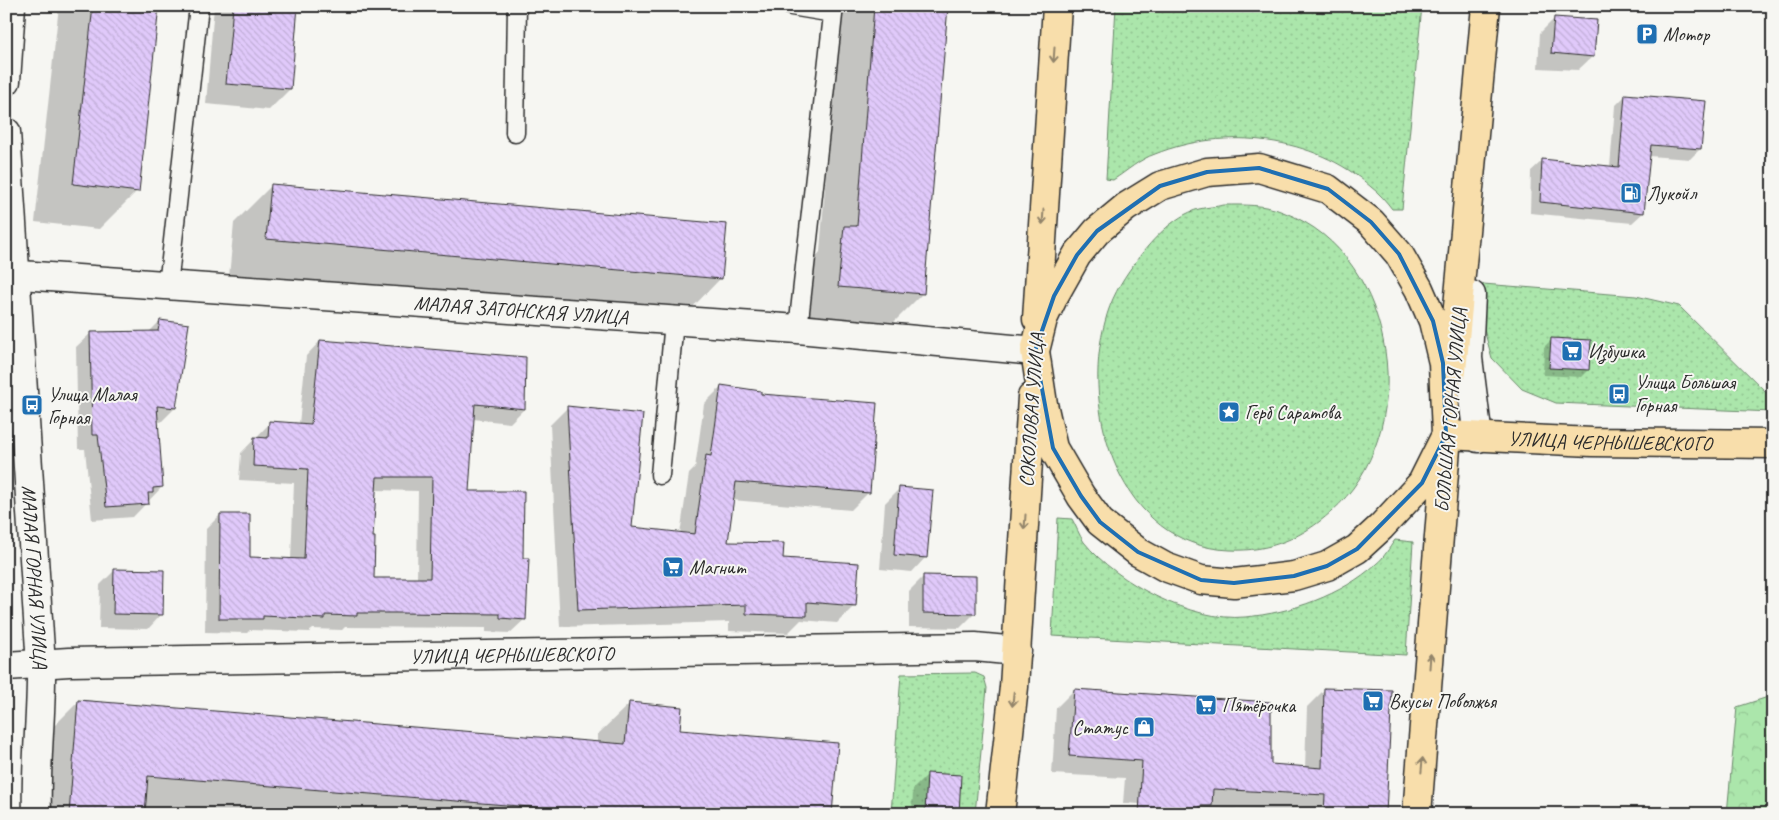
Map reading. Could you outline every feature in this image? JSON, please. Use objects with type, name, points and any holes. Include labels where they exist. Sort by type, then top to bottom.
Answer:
[{"type":"main road","name":"СОКОЛОВАЯ УЛИЦА","points":[[1000,814],[1017,651],[1057,6]]},
{"type":"main road","name":"БОЛЬШАЯ ГОРНАЯ УЛИЦА","points":[[1417,814],[1446,435],[1486,6]]},
{"type":"main road","points":[[1259,168],[1328,189],[1371,222],[1399,254],[1419,289],[1433,321],[1443,363],[1446,435],[1422,483],[1381,527],[1357,549],[1327,566],[1294,576],[1234,583],[1200,580],[1165,567],[1138,552],[1100,522],[1081,496],[1053,448],[1043,404],[1035,351],[1043,319],[1077,254],[1105,225],[1126,208],[1160,186],[1207,172],[1259,168]]},
{"type":"main road","name":"УЛИЦА ЧЕРНЫШЕВСКОГО","points":[[1446,435],[1478,438],[1773,444]]},
{"type":"street","points":[[6,81],[12,6]]},
{"type":"street","points":[[1478,438],[1468,358],[1474,255],[1496,6]]},
{"type":"street","name":"МАЛАЯ ГОРНАЯ УЛИЦА","points":[[6,132],[11,275],[41,664],[42,698],[36,785],[37,814]]},
{"type":"street","name":"МАЛАЯ ЗАТОНСКАЯ УЛИЦА","points":[[11,275],[798,329],[1035,351]]},
{"type":"street","name":"УЛИЦА ЧЕРНЫШЕВСКОГО","points":[[6,666],[69,662],[974,647],[1017,651]]},
{"type":"lane","points":[[168,286],[199,6]]},
{"type":"lane","points":[[515,133],[517,6]]},
{"type":"lane","points":[[791,6],[834,10],[798,329]]},
{"type":"lane","points":[[660,475],[674,320]]},
{"type":"highlighted area","points":[[1259,168],[1328,189],[1371,222],[1399,254],[1433,321],[1443,363],[1446,435],[1422,483],[1357,549],[1327,566],[1294,576],[1234,583],[1201,580],[1138,552],[1100,522],[1081,496],[1053,448],[1035,351],[1054,296],[1077,255],[1097,231],[1160,186],[1207,172]]},
{"type":"green space","points":[[1116,6],[1422,6],[1402,209],[1392,209],[1371,187],[1348,170],[1323,156],[1296,147],[1268,141],[1210,140],[1182,145],[1149,156],[1113,180],[1106,179]]},
{"type":"green space","points":[[1224,205],[1261,206],[1276,209],[1304,222],[1323,235],[1353,267],[1365,286],[1374,307],[1385,351],[1387,395],[1383,417],[1378,439],[1370,460],[1359,479],[1346,497],[1320,521],[1284,542],[1258,549],[1230,550],[1192,543],[1161,525],[1136,500],[1117,468],[1105,433],[1099,395],[1099,357],[1105,322],[1116,292],[1125,277],[1162,231],[1180,217],[1202,208]]},
{"type":"green space","points":[[1483,284],[1636,296],[1679,306],[1773,399],[1773,412],[1556,403],[1522,389],[1492,358],[1481,319]]},
{"type":"green space","points":[[1058,518],[1072,519],[1084,542],[1098,557],[1135,585],[1179,606],[1224,617],[1262,615],[1315,601],[1348,585],[1362,575],[1382,559],[1395,540],[1413,542],[1406,655],[1052,636]]},
{"type":"green space","points":[[975,673],[984,677],[987,688],[975,814],[891,814],[901,674]]},
{"type":"green space","points":[[1773,691],[1773,814],[1727,814],[1737,707],[1765,698]]},
{"type":"building","points":[[93,6],[159,6],[139,192],[73,184]]},
{"type":"building","points":[[233,6],[298,6],[291,89],[226,84]]},
{"type":"building","points":[[874,6],[948,6],[924,294],[838,287],[844,226],[857,226]]},
{"type":"building","points":[[1554,17],[1597,20],[1594,57],[1551,53]]},
{"type":"building","points":[[1625,94],[1706,101],[1701,149],[1651,145],[1644,213],[1540,202],[1542,159],[1619,167]]},
{"type":"building","points":[[271,184],[727,224],[722,279],[266,239]]},
{"type":"building","points":[[160,320],[189,324],[176,408],[157,406],[163,487],[153,488],[153,493],[148,493],[149,504],[106,507],[98,435],[92,435],[90,332],[158,331]]},
{"type":"building","points":[[1551,338],[1591,340],[1589,370],[1549,368]]},
{"type":"building","points":[[320,340],[526,357],[525,409],[475,404],[469,491],[524,491],[523,558],[529,558],[526,620],[500,618],[500,614],[396,613],[357,613],[357,616],[325,615],[325,619],[263,616],[263,619],[219,619],[220,514],[250,514],[250,557],[304,559],[308,469],[253,466],[254,437],[268,438],[269,421],[311,424]],"holes":[[[377,477],[432,477],[430,578],[374,578],[375,537],[373,537]]]},
{"type":"building","points":[[721,385],[761,391],[761,394],[877,403],[870,493],[736,482],[728,542],[784,543],[783,558],[859,563],[856,606],[807,602],[807,616],[746,614],[746,605],[578,610],[567,406],[643,414],[632,527],[695,534],[706,455],[711,456]]},
{"type":"building","points":[[899,487],[933,490],[927,558],[894,555]]},
{"type":"building","points":[[114,569],[164,570],[163,615],[113,614]]},
{"type":"building","points":[[923,575],[976,576],[976,614],[923,613]]},
{"type":"building","points":[[1324,688],[1392,690],[1386,814],[1324,814],[1325,795],[1213,789],[1212,806],[1200,806],[1200,814],[1139,814],[1142,761],[1069,756],[1074,689],[1271,702],[1271,764],[1322,768]]},
{"type":"building","points":[[78,700],[625,744],[629,702],[682,707],[680,730],[838,743],[832,814],[617,814],[148,776],[145,814],[69,814]]},
{"type":"building","points":[[927,773],[961,775],[959,814],[925,814]]},
{"type":"place","name":"Мотор","points":[[1647,34]]},
{"type":"place","name":"Лукойл","points":[[1631,193]]},
{"type":"place","name":"Избушка","points":[[1572,351]]},
{"type":"place","name":"Улица Большая Горная","points":[[1619,394]]},
{"type":"place","name":"Улица Малая Горная","points":[[32,405]]},
{"type":"place","name":"Герб Саратова","points":[[1229,412]]},
{"type":"place","name":"Магнит","points":[[673,567]]},
{"type":"place","name":"Вкусы Поволжья","points":[[1373,701]]},
{"type":"place","name":"Пятёрочка","points":[[1206,705]]},
{"type":"place","name":"Статус","points":[[1144,727]]}]
